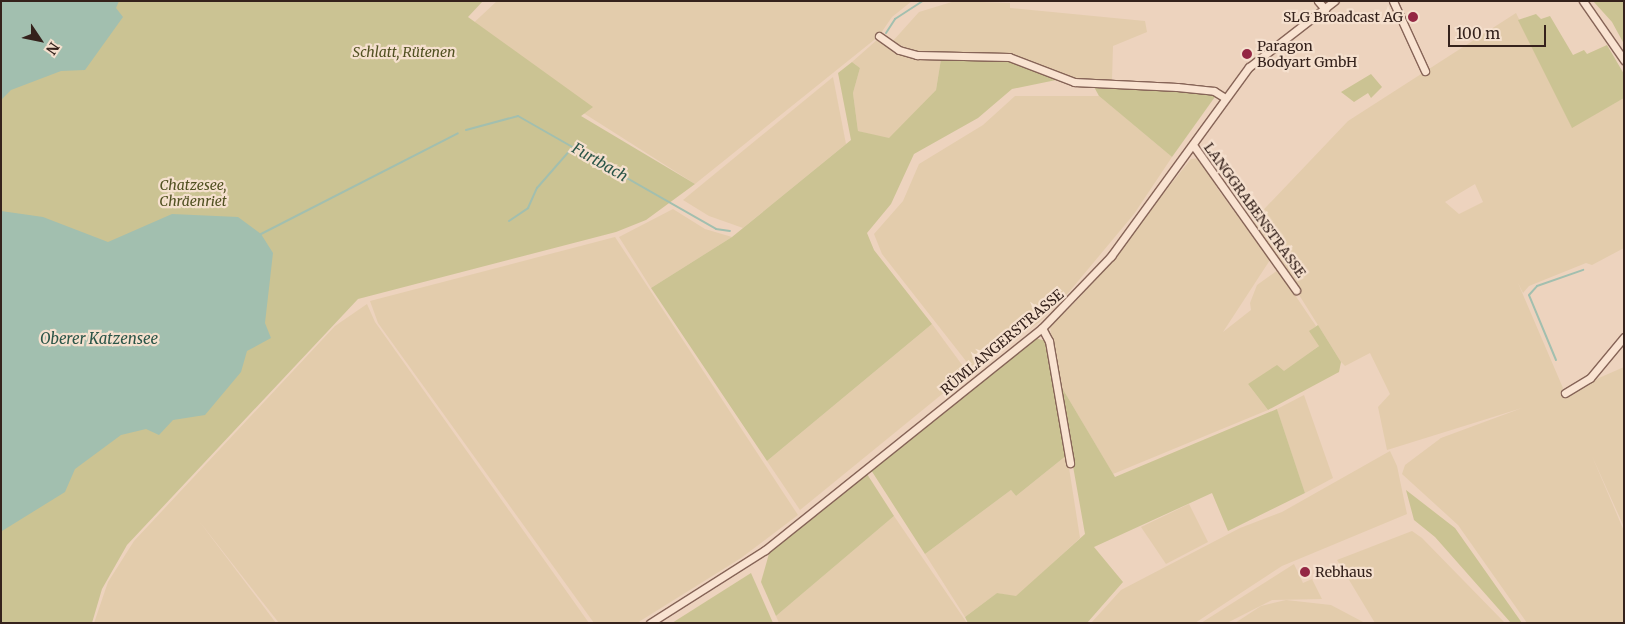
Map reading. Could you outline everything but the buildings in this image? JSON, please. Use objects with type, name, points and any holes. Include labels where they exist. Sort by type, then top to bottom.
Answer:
[{"type":"street","points":[[1318,1],[1326,9]]},
{"type":"street","name":"RÜMLANGERSTRASSE","points":[[650,623],[765,550],[1042,328],[1100,270],[1193,145],[1225,98],[1257,59],[1326,9],[1334,1]]},
{"type":"street","points":[[1393,1],[1425,71]]},
{"type":"street","points":[[1583,1],[1624,60]]},
{"type":"street","points":[[878,36],[917,56],[1009,57],[1074,82],[1177,87],[1214,91],[1225,98]]},
{"type":"street","name":"LANGGRABENSTRASSE","points":[[1193,145],[1296,290]]},
{"type":"street","points":[[1042,328],[1049,342],[1070,463]]},
{"type":"street","points":[[1565,393],[1590,378],[1624,337]]},
{"type":"shaded area","points":[[497,1],[912,1],[892,17],[879,36],[695,184],[508,65],[450,45]]},
{"type":"shaded area","points":[[955,1],[1010,3],[1010,8],[1145,21],[1147,32],[1113,46],[1112,80],[1078,80],[1018,56],[920,53],[892,42],[919,12]]},
{"type":"shaded area","points":[[1516,13],[1572,127],[1624,98],[1624,248],[1592,265],[1586,263],[1529,286],[1523,293],[1518,283],[1563,388],[1560,395],[1624,367],[1624,527],[1592,456],[1624,531],[1624,623],[1527,623],[1458,525],[1402,474],[1405,465],[1441,438],[1522,408],[1387,450],[1378,407],[1390,394],[1370,353],[1345,366],[1341,362],[1296,290],[1248,226],[1348,121]],"holes":[[[1475,184],[1483,202],[1459,214],[1445,202]]]},
{"type":"shaded area","points":[[878,39],[898,52],[941,59],[936,90],[889,139],[858,131],[853,93],[860,68],[852,62]]},
{"type":"shaded area","points":[[833,77],[846,144],[743,228],[709,216],[683,200]]},
{"type":"shaded area","points":[[1015,96],[1099,96],[1172,157],[1134,214],[1069,292],[1039,322],[973,370],[882,254],[874,234],[903,201],[919,164],[983,125]]},
{"type":"shaded area","points":[[1200,158],[1217,188],[1270,260],[1223,332],[1251,310],[1250,303],[1257,285],[1278,270],[1316,326],[1310,331],[1320,345],[1284,372],[1248,384],[1268,410],[1113,474],[1058,381],[1050,327],[1081,296],[1191,159]]},
{"type":"shaded area","points":[[673,209],[705,229],[732,237],[651,288],[619,237]]},
{"type":"shaded area","points":[[615,237],[798,515],[741,558],[637,623],[594,623],[378,323],[370,301]]},
{"type":"shaded area","points":[[367,304],[375,322],[589,623],[279,623],[199,521],[276,623],[94,623],[108,582],[134,541],[335,326]]},
{"type":"shaded area","points":[[932,324],[968,373],[800,510],[767,461]]},
{"type":"shaded area","points":[[1304,395],[1333,478],[1305,493],[1277,409]]},
{"type":"shaded area","points":[[1390,451],[1397,466],[1407,514],[1282,566],[1195,623],[1091,623],[1121,590],[1240,528],[1282,512]]},
{"type":"shaded area","points":[[1067,455],[1080,538],[1016,597],[997,593],[965,617],[925,554],[1011,490],[1016,496]]},
{"type":"shaded area","points":[[1189,504],[1208,542],[1166,564],[1141,527]]},
{"type":"shaded area","points":[[894,516],[967,623],[779,623],[776,616]]},
{"type":"shaded area","points":[[1412,531],[1422,538],[1505,623],[1375,623],[1337,560]]},
{"type":"shaded area","points":[[1294,564],[1303,583],[1312,579],[1322,599],[1272,600],[1227,623],[1201,623]]},
{"type":"shaded area","points":[[1286,600],[1331,605],[1365,623],[1235,623],[1261,606]]},
{"type":"green space","name":"Chatzesee, Chräenriet","points":[[1,1],[483,1],[468,17],[593,107],[581,116],[695,184],[646,220],[616,232],[358,299],[127,545],[102,589],[92,623],[1,623]]},
{"type":"green space","points":[[1593,1],[1624,1],[1624,44],[1612,22]]},
{"type":"green space","points":[[1536,14],[1541,19],[1550,16],[1573,55],[1584,50],[1587,54],[1607,45],[1624,74],[1624,98],[1572,128],[1518,20]]},
{"type":"green space","points":[[941,59],[1010,60],[1061,79],[1012,89],[978,118],[914,154],[891,204],[867,233],[874,250],[932,324],[767,461],[651,288],[732,237],[851,140],[838,73],[852,62],[860,68],[853,93],[858,131],[889,138],[936,90]]},
{"type":"green space","points":[[1371,74],[1382,87],[1371,98],[1368,93],[1354,102],[1341,92]]},
{"type":"green space","points":[[1093,85],[1217,94],[1172,157],[1099,96]]},
{"type":"green space","points":[[1318,325],[1341,362],[1339,372],[1268,410],[1248,384],[1277,365],[1284,371],[1319,346],[1309,331]]},
{"type":"green space","points":[[1035,338],[1046,341],[1067,455],[1016,496],[1011,490],[925,554],[871,470]]},
{"type":"green space","points":[[1058,381],[1115,477],[1277,409],[1305,493],[1228,531],[1212,493],[1094,547],[1123,582],[1087,623],[968,623],[965,617],[997,593],[1016,596],[1085,534]]},
{"type":"green space","points":[[867,474],[894,516],[776,616],[761,582],[770,550]]},
{"type":"green space","points":[[1406,490],[1455,528],[1522,623],[1511,623],[1435,537],[1414,520]]},
{"type":"green space","points":[[751,573],[773,623],[672,623]]},
{"type":"water","points":[[1,1],[119,1],[116,8],[123,17],[85,70],[61,71],[11,90],[1,100]]},
{"type":"water","name":"Oberer Katzensee","points":[[1,211],[43,217],[108,242],[172,214],[238,217],[261,234],[273,253],[265,323],[271,338],[247,351],[241,372],[205,415],[173,420],[159,435],[146,429],[121,435],[75,469],[65,492],[2,531]]},
{"type":"waterway","name":"Furtbach","points":[[886,33],[895,19],[923,1]]},
{"type":"waterway","name":"Furtbach","points":[[466,130],[518,116],[716,229],[730,231]]},
{"type":"waterway","name":"Furtbach","points":[[261,234],[458,133]]},
{"type":"waterway","points":[[509,221],[528,208],[537,188],[571,149]]},
{"type":"waterway","points":[[1556,360],[1529,295],[1537,286],[1583,270]]},
{"type":"place","name":"SLG Broadcast AG","points":[[1413,17]]},
{"type":"place","name":"Paragon Bodyart GmbH","points":[[1247,54]]},
{"type":"place","name":"Rebhaus","points":[[1305,572]]},
{"type":"park label","name":"Schlatt, Rütenen","points":[[404,52]]}]
